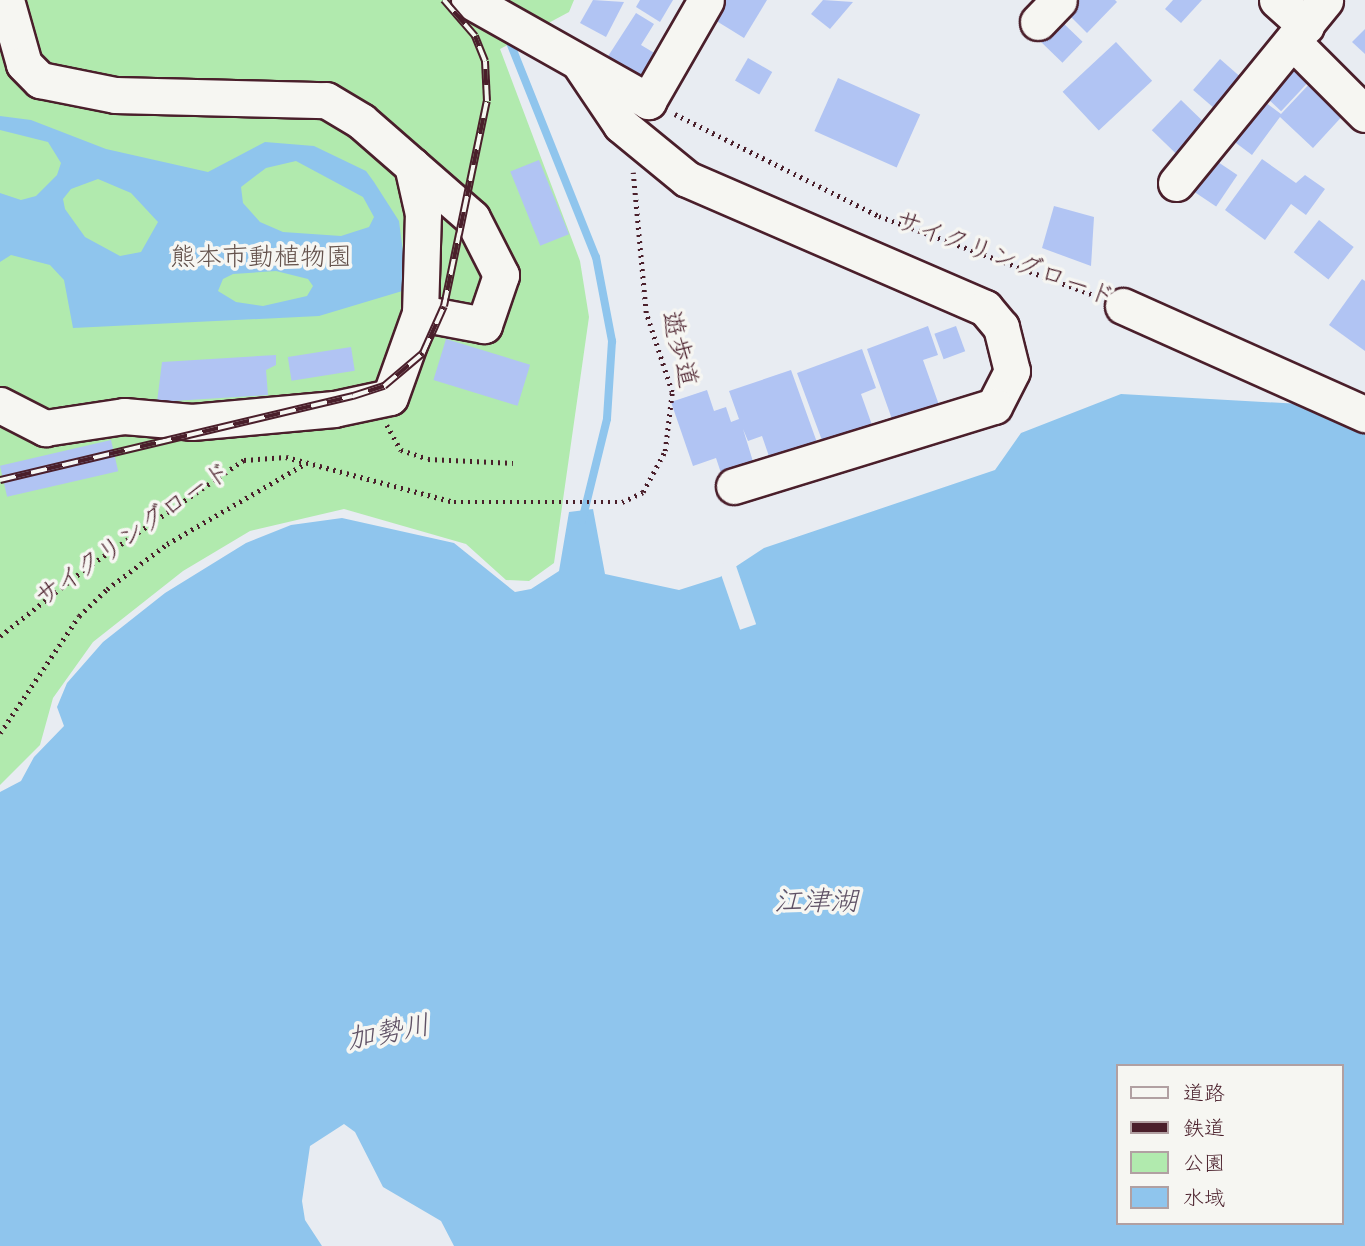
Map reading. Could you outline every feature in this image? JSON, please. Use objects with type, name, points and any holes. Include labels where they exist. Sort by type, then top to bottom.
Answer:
[{"type":"street","points":[[6,0],[12,69],[40,80],[115,95],[326,100],[362,121],[472,218],[501,275],[484,326],[421,302]]},
{"type":"street","points":[[469,0],[648,101],[706,0]]},
{"type":"street","points":[[1277,0],[1308,23],[1365,114]]},
{"type":"street","points":[[1176,183],[1308,23]]},
{"type":"street","points":[[580,64],[631,133],[687,179],[985,307],[1001,327],[1010,352],[1012,371],[993,406],[734,486]]},
{"type":"street","points":[[0,405],[46,428],[124,416],[192,422],[334,409],[390,397],[421,302],[425,249],[412,165]]},
{"type":"street","name":"サイクリングロード","points":[[1123,306],[1365,414]]},
{"type":"path","name":"サイクリングロード","points":[[648,101],[879,216],[1123,306]]},
{"type":"path","name":"遊歩道","points":[[566,503],[622,502],[643,492],[665,451],[672,392],[646,313],[637,262],[631,133]]},
{"type":"path","points":[[390,397],[389,436],[401,450],[428,459],[513,463]]},
{"type":"path","name":"サイクリングロード","points":[[0,636],[211,478],[244,460],[286,457],[454,502],[566,503]]},
{"type":"path","points":[[0,733],[79,616],[107,589],[167,544],[307,462]]},
{"type":"green space","name":"熊本市動植物園","points":[[0,0],[574,0],[569,12],[500,49],[580,261],[589,317],[554,563],[529,581],[506,580],[466,544],[344,509],[250,531],[183,571],[93,642],[53,698],[40,745],[0,785]]},
{"type":"water","points":[[0,116],[31,120],[106,149],[208,172],[265,142],[314,146],[366,171],[374,182],[399,221],[403,252],[413,266],[409,289],[319,316],[73,328],[64,280],[50,265],[11,255],[0,262],[0,193],[21,200],[36,196],[57,175],[61,163],[48,142],[0,130]],"holes":[[[296,161],[363,197],[374,217],[369,227],[341,236],[283,232],[260,222],[243,203],[241,187],[266,168]],[[98,179],[131,193],[158,222],[141,252],[120,256],[85,237],[65,209],[63,199],[71,189]],[[276,271],[308,279],[313,286],[307,296],[263,306],[236,302],[218,291],[223,279],[233,274]]]},
{"type":"water","name":"江津湖","points":[[1121,394],[1301,404],[1365,434],[1365,1246],[454,1246],[441,1221],[383,1187],[355,1132],[344,1124],[310,1146],[302,1201],[305,1220],[322,1246],[0,1246],[0,792],[21,781],[34,757],[64,726],[57,707],[67,683],[103,642],[165,593],[246,543],[291,525],[342,518],[454,543],[515,592],[531,589],[559,571],[569,512],[593,509],[605,574],[679,590],[720,577],[764,548],[995,470],[1021,433]]},
{"type":"pier","points":[[734,560],[756,624],[740,630],[718,566]]},
{"type":"building","points":[[593,0],[624,2],[606,37],[580,23]]},
{"type":"building","points":[[640,0],[673,0],[660,22],[636,7]]},
{"type":"building","points":[[721,0],[767,0],[744,38],[710,17]]},
{"type":"building","points":[[823,0],[853,2],[830,29],[811,14]]},
{"type":"building","points":[[1079,0],[1117,2],[1087,33],[1066,12]]},
{"type":"building","points":[[1173,0],[1202,0],[1181,23],[1165,9]]},
{"type":"building","points":[[636,13],[654,24],[641,45],[656,54],[636,85],[603,64]]},
{"type":"building","points":[[1061,21],[1083,42],[1062,63],[1041,42]]},
{"type":"building","points":[[1365,29],[1365,54],[1352,42]]},
{"type":"building","points":[[1116,42],[1152,81],[1099,131],[1063,92]]},
{"type":"building","points":[[1282,56],[1309,81],[1281,111],[1254,86]]},
{"type":"building","points":[[748,58],[772,72],[759,95],[735,81]]},
{"type":"building","points":[[1220,59],[1245,81],[1218,112],[1193,90]]},
{"type":"building","points":[[838,78],[920,115],[897,168],[814,131]]},
{"type":"building","points":[[1314,79],[1347,111],[1313,148],[1280,117],[1252,155],[1224,134],[1254,94],[1281,114]]},
{"type":"building","points":[[1181,100],[1208,126],[1178,156],[1152,130]]},
{"type":"building","points":[[1262,159],[1296,183],[1305,175],[1325,189],[1306,215],[1291,204],[1265,240],[1225,210]]},
{"type":"building","points":[[539,160],[569,234],[540,246],[510,172]]},
{"type":"building","points":[[1215,160],[1237,175],[1216,207],[1194,192]]},
{"type":"building","points":[[1054,206],[1094,217],[1091,266],[1042,248]]},
{"type":"building","points":[[1319,220],[1354,247],[1328,279],[1294,252]]},
{"type":"building","points":[[1362,279],[1365,281],[1365,351],[1329,325]]},
{"type":"building","points":[[928,326],[938,355],[923,360],[939,405],[893,422],[867,349]]},
{"type":"building","points":[[956,326],[965,351],[944,359],[934,334]]},
{"type":"building","points":[[446,339],[530,365],[518,406],[433,380]]},
{"type":"building","points":[[351,347],[355,371],[292,381],[288,357]]},
{"type":"building","points":[[862,349],[876,388],[861,394],[872,425],[823,443],[797,373]]},
{"type":"building","points":[[276,355],[276,365],[266,370],[268,395],[157,402],[162,362]]},
{"type":"building","points":[[791,370],[819,448],[772,465],[762,436],[748,441],[743,429],[755,468],[723,479],[716,458],[693,466],[671,402],[707,390],[714,411],[726,407],[731,422],[739,419],[729,391]]},
{"type":"building","points":[[111,440],[118,471],[7,497],[0,466]]},
{"type":"waterway","points":[[507,35],[596,257],[612,341],[607,419],[582,521]]},
{"type":"railway","points":[[0,480],[353,396],[384,386],[423,353],[444,306],[487,101],[485,61],[475,36],[444,0]]},
{"type":"water label","name":"加勢川","points":[[389,1036]]}]
